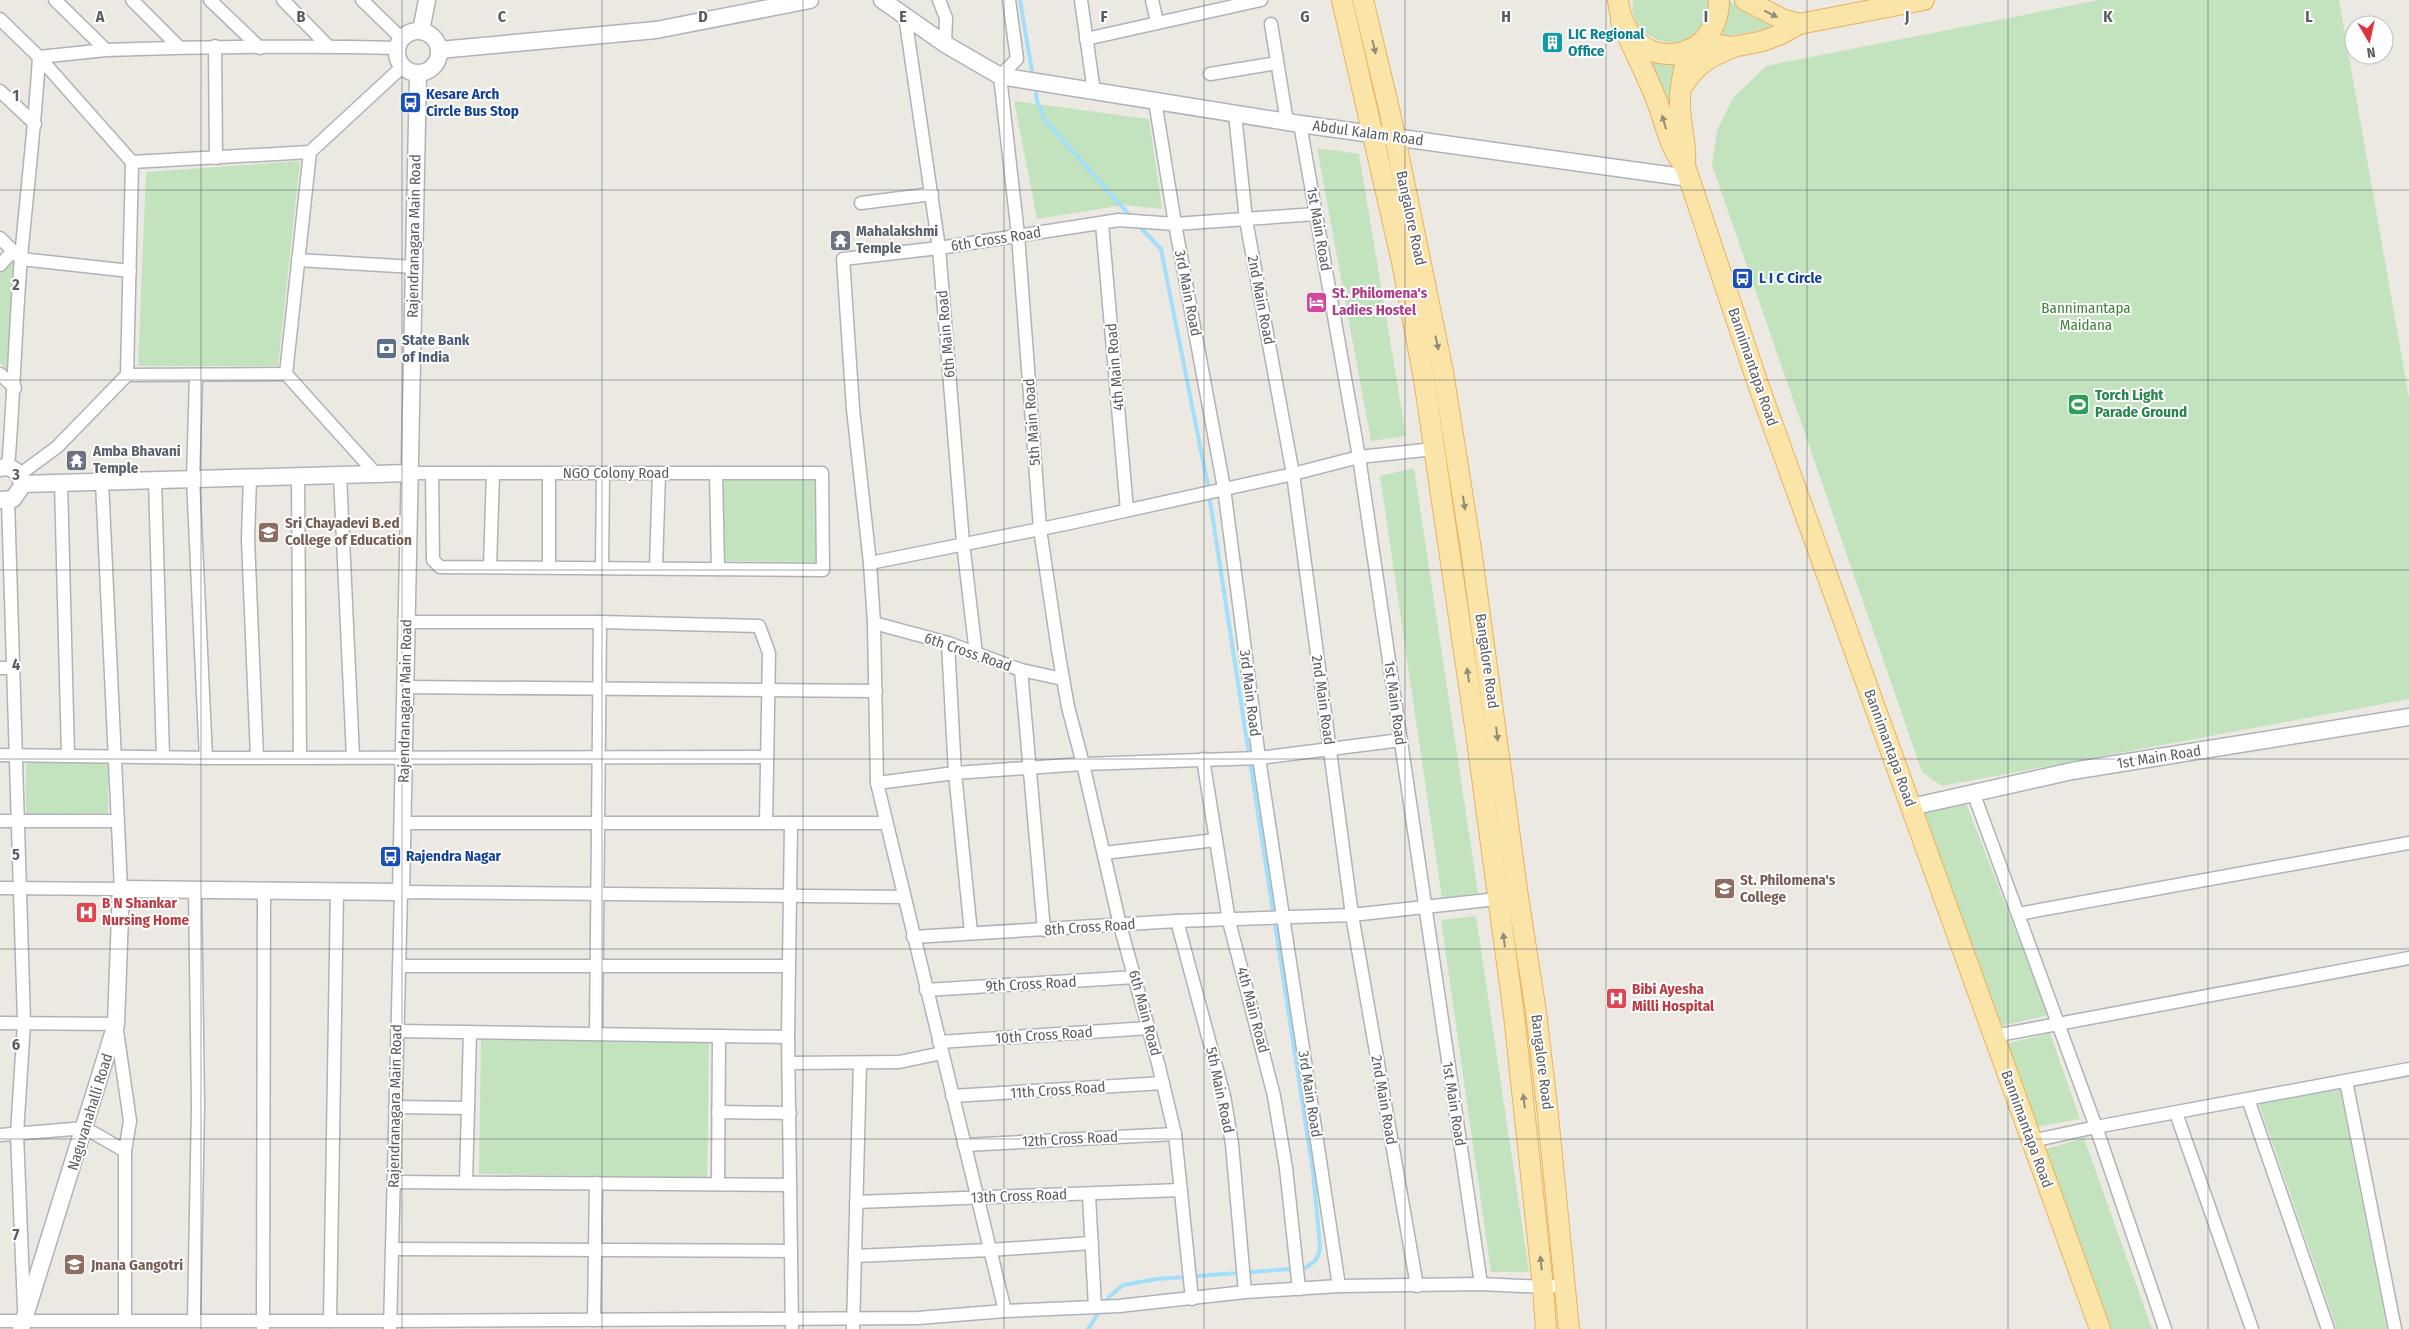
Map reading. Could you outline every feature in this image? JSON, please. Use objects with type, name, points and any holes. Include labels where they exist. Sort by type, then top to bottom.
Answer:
[{"type":"main road","name":"Bangalore Road","points":[[1342,0],[1402,262],[1424,379],[1508,898],[1538,1031],[1566,1285],[1569,1329]]},
{"type":"main road","name":"Bangalore Road","points":[[1363,0],[1394,136],[1443,372],[1472,549],[1508,898],[1525,1109],[1546,1329]]},
{"type":"main road","points":[[1618,0],[1621,22],[1656,97],[1673,148],[1687,172]]},
{"type":"main road","points":[[1687,172],[1687,148],[1680,106],[1680,89],[1694,47],[1712,30],[1719,13],[1719,0]]},
{"type":"main road","points":[[1745,0],[1782,19],[1799,24]]},
{"type":"main road","points":[[1621,22],[1629,35],[1643,47],[1660,53],[1670,54],[1694,47],[1733,47],[1763,41],[1799,24],[1924,0]]},
{"type":"main road","points":[[1680,89],[1694,68],[1706,59],[1733,47]]},
{"type":"main road","name":"Bannimantapa Road","points":[[1687,172],[1763,396],[2100,1329]]},
{"type":"street","points":[[55,0],[106,50]]},
{"type":"street","points":[[132,0],[179,47]]},
{"type":"street","points":[[210,0],[260,48]]},
{"type":"street","points":[[283,0],[327,46]]},
{"type":"street","points":[[362,0],[399,43]]},
{"type":"street","points":[[421,31],[427,0]]},
{"type":"street","points":[[439,50],[648,31],[810,0]]},
{"type":"street","name":"Abdul Kalam Road","points":[[882,0],[945,44],[1000,76],[1293,123],[1530,157],[1687,172]]},
{"type":"street","points":[[939,0],[946,18],[945,44]]},
{"type":"street","points":[[1000,76],[1017,60],[1009,0]]},
{"type":"street","points":[[1080,0],[1094,92]]},
{"type":"street","points":[[1152,0],[1157,22]]},
{"type":"street","points":[[1086,39],[1217,5],[1261,0]]},
{"type":"street","name":"6th Main Road","points":[[906,16],[939,248],[964,545],[976,654]]},
{"type":"street","points":[[0,19],[39,57],[132,162],[127,375],[57,447],[12,473]]},
{"type":"street","name":"1st Main Road","points":[[1270,24],[1277,62],[1316,214],[1359,457],[1481,1284]]},
{"type":"street","points":[[421,31],[433,38],[439,50],[436,64],[425,72],[418,73],[411,72],[402,67],[397,58],[399,43],[407,34],[421,31]]},
{"type":"street","points":[[39,57],[106,50],[179,47],[260,48],[399,43]]},
{"type":"street","points":[[215,46],[216,158]]},
{"type":"street","points":[[23,1325],[17,1134],[24,1022],[21,888],[16,756],[6,668],[4,500],[17,495],[12,473],[17,255],[35,124],[39,57]]},
{"type":"street","points":[[1210,74],[1277,62]]},
{"type":"street","points":[[132,162],[310,152],[402,67]]},
{"type":"street","name":"Rajendranagara Main Road","points":[[390,1325],[418,73]]},
{"type":"street","name":"5th Main Road","points":[[1000,76],[1018,235],[1040,529],[1068,708],[1083,764]]},
{"type":"street","points":[[1,94],[35,124]]},
{"type":"street","name":"3rd Main Road","points":[[1155,101],[1174,224],[1224,488],[1259,758],[1339,1286]]},
{"type":"street","name":"2nd Main Road","points":[[1235,114],[1246,220],[1293,474],[1352,915],[1417,1286]]},
{"type":"street","points":[[310,152],[286,374],[376,474]]},
{"type":"street","points":[[861,203],[932,194]]},
{"type":"street","name":"6th Cross Road","points":[[870,564],[853,408],[842,259],[939,248],[1119,220],[1174,224],[1316,214]]},
{"type":"street","name":"4th Main Road","points":[[1102,224],[1127,510]]},
{"type":"street","points":[[0,238],[17,255],[130,271]]},
{"type":"street","points":[[0,265],[17,255]]},
{"type":"street","points":[[298,260],[414,267]]},
{"type":"street","points":[[0,374],[15,388]]},
{"type":"street","points":[[127,375],[286,374]]},
{"type":"street","points":[[196,376],[193,479],[206,758]]},
{"type":"street","points":[[1005,1311],[877,782],[874,623],[870,564],[1293,474],[1359,457],[1434,449]]},
{"type":"street","points":[[12,473],[61,483],[410,473]]},
{"type":"street","name":"NGO Colony Road","points":[[410,473],[822,473],[823,570],[718,568]]},
{"type":"street","points":[[432,473],[434,563],[440,567],[718,568],[716,473]]},
{"type":"street","points":[[490,566],[493,473]]},
{"type":"street","points":[[549,473],[549,567]]},
{"type":"street","points":[[602,568],[603,473]]},
{"type":"street","points":[[656,568],[659,473]]},
{"type":"street","points":[[340,474],[353,756]]},
{"type":"street","points":[[298,476],[300,757]]},
{"type":"street","points":[[250,477],[248,539],[257,757]]},
{"type":"street","points":[[155,480],[163,757]]},
{"type":"street","points":[[102,482],[113,756],[121,889]]},
{"type":"street","points":[[61,483],[68,756]]},
{"type":"street","points":[[406,622],[600,622],[758,626],[769,653],[766,823]]},
{"type":"street","points":[[596,1034],[601,688],[600,622]]},
{"type":"street","name":"6th Cross Road","points":[[874,623],[948,643],[1021,670],[1063,679]]},
{"type":"street","points":[[948,643],[955,773],[971,933]]},
{"type":"street","points":[[1021,670],[1044,930]]},
{"type":"street","points":[[405,687],[876,690]]},
{"type":"street","name":"1st Main Road","points":[[1911,807],[2072,771],[2409,717]]},
{"type":"street","points":[[877,782],[955,773],[1083,764],[1259,758],[1330,751],[1401,740]]},
{"type":"street","points":[[0,755],[206,758],[353,756],[767,757]]},
{"type":"street","name":"4th Main Road","points":[[1203,759],[1229,921],[1274,1096],[1286,1168],[1299,1284]]},
{"type":"street","name":"6th Main Road","points":[[1083,764],[1120,925],[1149,1028],[1175,1134],[1191,1295]]},
{"type":"street","points":[[1973,792],[2096,1127],[2165,1329]]},
{"type":"street","points":[[0,821],[117,822]]},
{"type":"street","points":[[402,823],[886,823]]},
{"type":"street","points":[[790,823],[788,1037],[792,1324]]},
{"type":"street","points":[[1104,852],[1216,840]]},
{"type":"street","points":[[2018,914],[2409,842]]},
{"type":"street","points":[[0,888],[904,897]]},
{"type":"street","name":"Naguvanahalli Road","points":[[23,1325],[116,1024],[121,889]]},
{"type":"street","points":[[194,1320],[198,1106],[195,890]]},
{"type":"street","points":[[263,1325],[264,891]]},
{"type":"street","points":[[330,1321],[337,891]]},
{"type":"street","points":[[1283,919],[1352,915],[1508,898]]},
{"type":"street","name":"8th Cross Road","points":[[913,937],[1177,922],[1283,919]]},
{"type":"street","name":"5th Main Road","points":[[1177,922],[1224,1096],[1232,1144],[1244,1288]]},
{"type":"street","points":[[1994,1036],[2409,958]]},
{"type":"street","points":[[399,966],[788,966]]},
{"type":"street","name":"9th Cross Road","points":[[926,990],[1135,977]]},
{"type":"street","points":[[0,1023],[116,1024],[130,1121],[125,1151],[125,1320]]},
{"type":"street","name":"10th Cross Road","points":[[789,1063],[900,1062],[940,1048],[1149,1028]]},
{"type":"street","points":[[397,1031],[788,1037]]},
{"type":"street","points":[[466,1182],[470,1032]]},
{"type":"street","points":[[718,1184],[719,1036]]},
{"type":"street","points":[[853,1324],[860,1063]]},
{"type":"street","points":[[2032,1141],[2096,1127],[2409,1069]]},
{"type":"street","points":[[2346,1081],[2395,1329]]},
{"type":"street","name":"11th Cross Road","points":[[952,1096],[1163,1083]]},
{"type":"street","points":[[2248,1099],[2328,1329]]},
{"type":"street","points":[[395,1107],[468,1108]]},
{"type":"street","points":[[718,1112],[790,1113]]},
{"type":"street","points":[[2176,1113],[2252,1329]]},
{"type":"street","points":[[0,1135],[85,1128],[125,1151]]},
{"type":"street","name":"12th Cross Road","points":[[964,1145],[1175,1134]]},
{"type":"street","points":[[394,1182],[790,1185]]},
{"type":"street","points":[[594,1320],[596,1184]]},
{"type":"street","name":"13th Cross Road","points":[[856,1202],[1181,1190]]},
{"type":"street","points":[[1090,1194],[1095,1307]]},
{"type":"street","points":[[855,1256],[1092,1243]]},
{"type":"street","points":[[392,1249],[791,1251]]},
{"type":"street","points":[[0,1321],[23,1325],[108,1324],[125,1320],[194,1320],[263,1325],[330,1321],[390,1325],[439,1325],[594,1320],[686,1324],[919,1323],[1005,1311],[1119,1306],[1244,1288],[1299,1284],[1417,1286],[1481,1284],[1543,1287],[1566,1285]]},
{"type":"green space","points":[[1633,0],[1709,0],[1706,21],[1696,34],[1685,41],[1672,43],[1648,35],[1639,26],[1633,14]]},
{"type":"green space","points":[[1728,0],[1753,17],[1777,27],[1717,38],[1728,13]]},
{"type":"green space","name":"Bannimantapa Maidana","points":[[2099,0],[2339,0],[2344,28],[2344,65],[2350,65],[2409,398],[2409,699],[1942,786],[1922,772],[1712,165],[1717,130],[1733,98],[1766,66]]},
{"type":"green space","points":[[1645,56],[1656,62],[1680,64],[1671,83],[1670,105]]},
{"type":"green space","points":[[1014,101],[1149,119],[1162,209],[1124,205],[1037,219]]},
{"type":"green space","points":[[1317,148],[1359,154],[1406,436],[1371,441]]},
{"type":"green space","points":[[300,161],[278,366],[138,366],[146,172]]},
{"type":"green space","points":[[15,258],[9,372],[0,363],[0,273]]},
{"type":"green space","points":[[1414,468],[1478,893],[1442,898],[1380,476]]},
{"type":"green space","points":[[815,479],[817,562],[724,561],[724,480]]},
{"type":"green space","points":[[108,762],[108,813],[26,814],[26,763]]},
{"type":"green space","points":[[1966,803],[2048,1015],[2002,1026],[1923,813]]},
{"type":"green space","points":[[1476,916],[1529,1272],[1491,1272],[1441,920]]},
{"type":"green space","points":[[2050,1033],[2080,1119],[2036,1127],[2005,1044]]},
{"type":"green space","points":[[481,1039],[709,1043],[707,1178],[479,1174]]},
{"type":"green space","points":[[2340,1090],[2387,1329],[2337,1329],[2259,1104]]},
{"type":"green space","points":[[2084,1138],[2152,1329],[2109,1329],[2043,1150]]},
{"type":"waterway","points":[[1020,0],[1033,77]]},
{"type":"waterway","points":[[1035,86],[1037,101],[1044,119],[1133,219]]},
{"type":"waterway","points":[[1104,1304],[1123,1285],[1157,1279],[1305,1268],[1316,1259],[1320,1246],[1313,1172],[1207,481],[1161,249],[1137,224]]},
{"type":"waterway","points":[[1088,1329],[1101,1309]]},
{"type":"place","name":"LIC Regional Office","points":[[1552,43]]},
{"type":"place","name":"Kesare Arch Circle Bus Stop","points":[[410,103]]},
{"type":"place","name":"Mahalakshmi Temple","points":[[840,240]]},
{"type":"place","name":"L I C Circle","points":[[1743,278]]},
{"type":"place","name":"St. Philomena's Ladies Hostel","points":[[1316,302]]},
{"type":"place","name":"State Bank of India","points":[[386,349]]},
{"type":"place","name":"Torch Light Parade Ground","points":[[2079,404]]},
{"type":"place","name":"Amba Bhavani Temple","points":[[77,460]]},
{"type":"place","name":"Sri Chayadevi B.ed College of Education","points":[[269,532]]},
{"type":"place","name":"Rajendra Nagar","points":[[390,856]]},
{"type":"place","name":"St. Philomena's College","points":[[1724,889]]},
{"type":"place","name":"B N Shankar Nursing Home","points":[[86,912]]},
{"type":"place","name":"Bibi Ayesha Milli Hospital","points":[[1616,998]]},
{"type":"place","name":"Jnana Gangotri","points":[[75,1265]]}]
